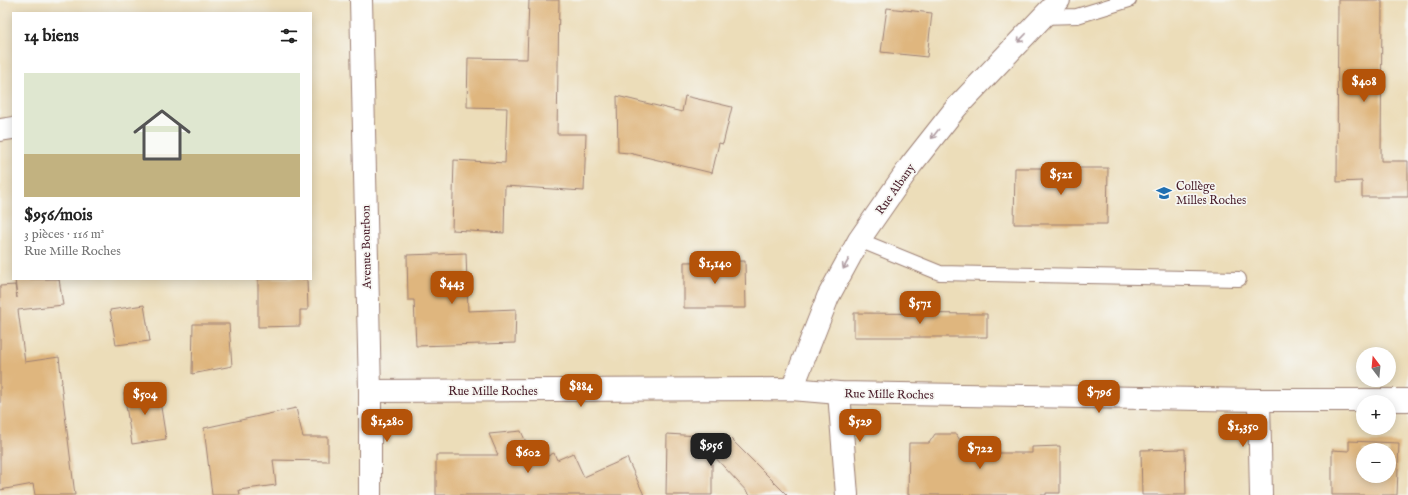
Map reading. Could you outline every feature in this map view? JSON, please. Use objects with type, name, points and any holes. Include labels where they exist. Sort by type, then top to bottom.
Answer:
[{"type":"street","name":"Avenue Bourbon","points":[[361,0],[370,391],[370,495]]},
{"type":"street","name":"Rue Albany","points":[[792,389],[828,297],[859,240],[911,165],[956,108],[1059,0]]},
{"type":"street","points":[[0,130],[12,128]]},
{"type":"street","name":"Rue Mille Roches","points":[[370,391],[792,389],[839,393],[1259,400],[1408,400]]},
{"type":"street","points":[[839,393],[847,495]]},
{"type":"street","points":[[1259,400],[1261,495]]},
{"type":"lane","points":[[1042,17],[1077,16],[1129,0]]},
{"type":"lane","points":[[859,240],[940,273],[1239,278]]},
{"type":"building","points":[[529,0],[559,0],[557,134],[586,134],[584,191],[505,186],[504,233],[452,230],[454,160],[505,163],[507,108],[467,107],[468,58],[527,59]]},
{"type":"building","points":[[1338,0],[1382,0],[1381,161],[1408,161],[1408,197],[1362,197],[1362,181],[1337,182]]},
{"type":"building","points":[[887,8],[932,13],[927,57],[881,52]]},
{"type":"building","points":[[617,96],[682,112],[685,96],[732,107],[723,144],[719,143],[712,173],[629,153],[618,152]]},
{"type":"building","points":[[1015,168],[1108,168],[1107,224],[1014,224]]},
{"type":"building","points":[[466,253],[468,311],[516,309],[515,343],[416,346],[414,300],[408,300],[407,255]]},
{"type":"building","points":[[745,261],[746,308],[684,308],[684,262]]},
{"type":"building","points":[[15,280],[59,280],[63,305],[18,310],[25,362],[59,357],[75,495],[35,495],[33,484],[0,490],[0,286],[15,285],[17,298]]},
{"type":"building","points":[[258,280],[307,280],[308,310],[300,310],[300,326],[258,327]]},
{"type":"building","points":[[144,305],[150,341],[116,345],[110,310]]},
{"type":"building","points":[[854,313],[987,314],[987,337],[854,337]]},
{"type":"building","points":[[193,324],[229,324],[232,366],[192,374]]},
{"type":"building","points":[[158,388],[166,439],[132,444],[124,393]]},
{"type":"building","points":[[296,408],[303,437],[328,437],[328,461],[273,460],[276,485],[239,490],[240,495],[212,495],[204,428]]},
{"type":"building","points":[[521,431],[535,462],[554,453],[557,460],[573,453],[584,477],[627,458],[644,495],[436,495],[436,455],[498,455],[489,434]]},
{"type":"building","points":[[667,434],[730,438],[787,495],[750,495],[712,454],[712,495],[666,495]]},
{"type":"building","points":[[935,434],[956,434],[962,443],[983,443],[984,453],[1032,453],[1032,447],[1060,446],[1060,493],[1046,493],[1046,495],[908,495],[909,443],[929,443]]},
{"type":"building","points":[[1349,441],[1399,443],[1397,495],[1332,495],[1332,450],[1349,451]]},
{"type":"building","points":[[1185,449],[1186,495],[1142,495],[1141,450]]},
{"type":"place","name":"Collège Milles Roches","points":[[1164,193]]}]
